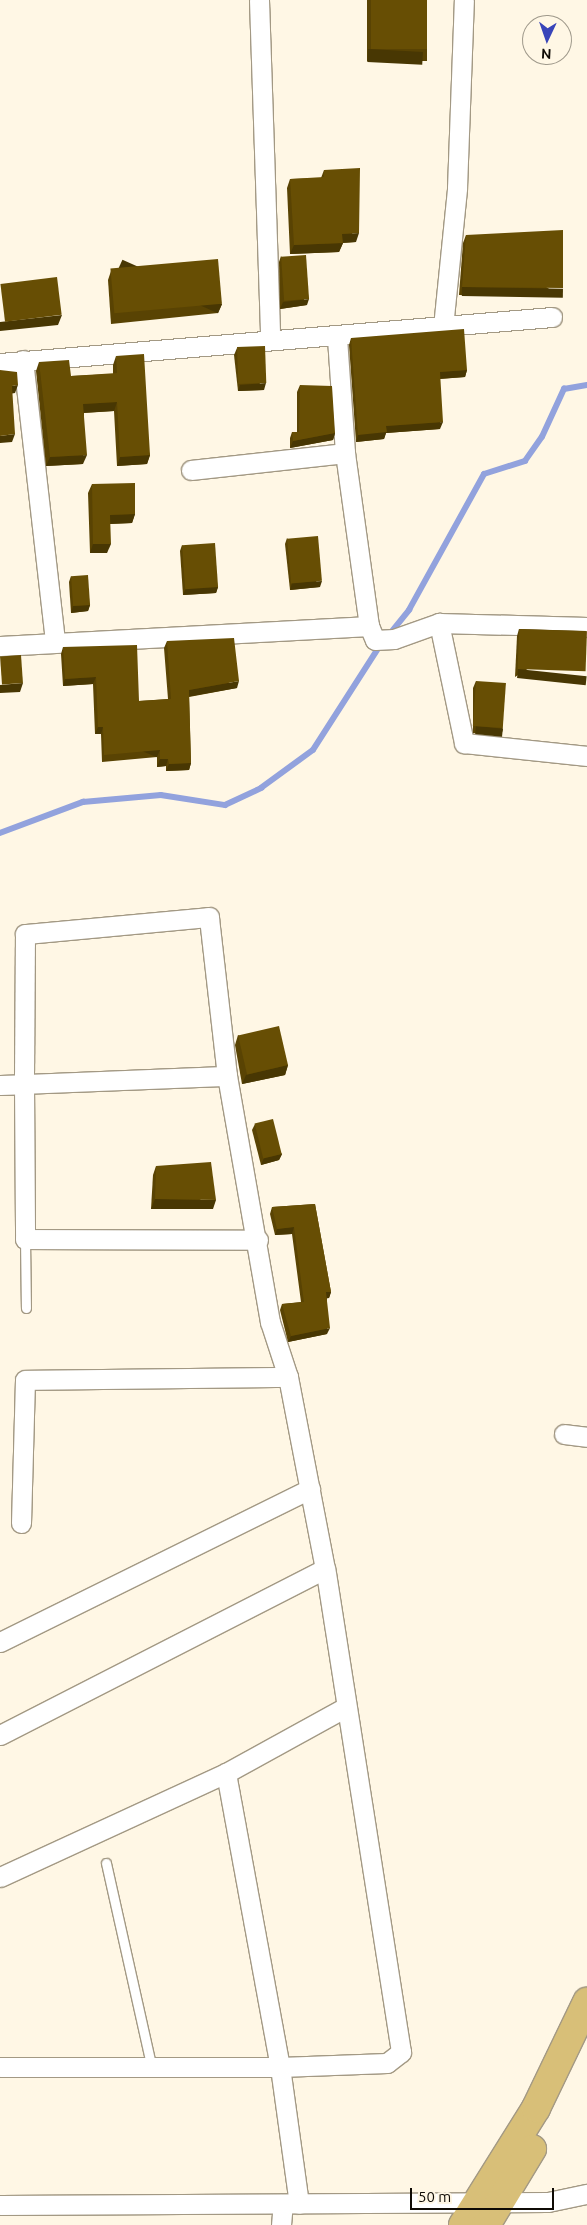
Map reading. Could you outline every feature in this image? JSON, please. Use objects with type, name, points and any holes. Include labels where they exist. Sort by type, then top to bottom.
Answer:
[{"type":"main road","points":[[489,2210],[587,2002]]},
{"type":"main road","points":[[463,2225],[489,2210],[587,2044]]},
{"type":"street","points":[[259,0],[270,338]]},
{"type":"street","points":[[443,327],[457,188],[464,0]]},
{"type":"street","points":[[0,363],[270,338],[337,338],[552,317]]},
{"type":"street","points":[[337,338],[345,453],[372,633]]},
{"type":"street","points":[[23,360],[55,640]]},
{"type":"street","points":[[191,470],[345,453]]},
{"type":"street","points":[[0,646],[55,640],[372,633],[394,639],[439,624],[587,627]]},
{"type":"street","points":[[439,624],[464,743],[587,756]]},
{"type":"street","points":[[0,2067],[150,2064],[280,2067],[388,2062],[401,2052],[325,1569],[288,1377],[270,1322],[258,1240],[227,1076],[209,917],[24,934],[25,1239],[258,1240]]},
{"type":"street","points":[[0,1085],[227,1076]]},
{"type":"street","points":[[21,1522],[25,1380],[288,1377]]},
{"type":"street","points":[[564,1434],[587,1437]]},
{"type":"street","points":[[0,1642],[310,1489]]},
{"type":"street","points":[[0,1735],[325,1569]]},
{"type":"street","points":[[0,1877],[226,1773],[346,1707]]},
{"type":"street","points":[[226,1773],[280,2067],[291,2204],[280,2225]]},
{"type":"street","points":[[0,2205],[291,2204],[489,2210],[548,2202],[587,2194]]},
{"type":"lane","points":[[25,1239],[26,1308]]},
{"type":"lane","points":[[106,1863],[150,2064]]},
{"type":"building","points":[[371,0],[427,0],[427,49],[371,49]]},
{"type":"building","points":[[360,168],[359,233],[342,234],[343,243],[294,245],[290,179],[324,177],[324,170]]},
{"type":"building","points":[[563,230],[563,288],[462,287],[466,235]]},
{"type":"building","points":[[306,255],[309,299],[284,301],[281,257]]},
{"type":"building","points":[[218,259],[222,304],[114,313],[110,268]]},
{"type":"building","points":[[57,277],[62,315],[5,322],[0,284]]},
{"type":"building","points":[[464,329],[467,370],[440,372],[443,422],[386,426],[387,432],[358,435],[351,338]]},
{"type":"building","points":[[265,346],[266,383],[238,384],[237,347]]},
{"type":"building","points":[[144,354],[150,455],[120,457],[117,402],[83,404],[87,455],[50,457],[39,362],[69,360],[71,376],[117,373],[116,356]]},
{"type":"building","points":[[0,370],[17,372],[18,385],[12,386],[15,434],[0,436]]},
{"type":"building","points":[[300,385],[332,386],[335,433],[293,441],[292,432],[299,432]]},
{"type":"building","points":[[135,483],[135,514],[110,515],[111,544],[93,544],[92,484]]},
{"type":"building","points":[[318,536],[322,581],[291,584],[287,539]]},
{"type":"building","points":[[215,543],[218,587],[185,589],[182,545]]},
{"type":"building","points":[[88,575],[90,605],[73,606],[71,576]]},
{"type":"building","points":[[519,629],[587,631],[586,671],[518,669]]},
{"type":"building","points":[[234,638],[239,681],[189,690],[191,763],[169,764],[168,759],[160,759],[160,750],[104,755],[103,727],[98,727],[96,677],[65,679],[63,647],[137,645],[139,701],[171,699],[167,641]]},
{"type":"building","points":[[21,655],[23,683],[2,684],[0,656]]},
{"type":"building","points":[[476,681],[506,683],[503,728],[473,726]]},
{"type":"building","points":[[279,1026],[288,1065],[247,1074],[238,1035]]},
{"type":"building","points":[[273,1119],[282,1154],[263,1159],[255,1124]]},
{"type":"building","points":[[211,1162],[216,1200],[155,1199],[156,1166]]},
{"type":"building","points":[[315,1204],[331,1292],[326,1292],[330,1328],[291,1336],[282,1304],[304,1302],[294,1227],[277,1229],[272,1207]]},
{"type":"waterway","points":[[389,635],[409,610],[484,474],[525,461],[542,437],[564,389],[587,385]]},
{"type":"waterway","points":[[0,833],[83,802],[161,795],[225,805],[261,788],[313,750],[381,644]]}]
